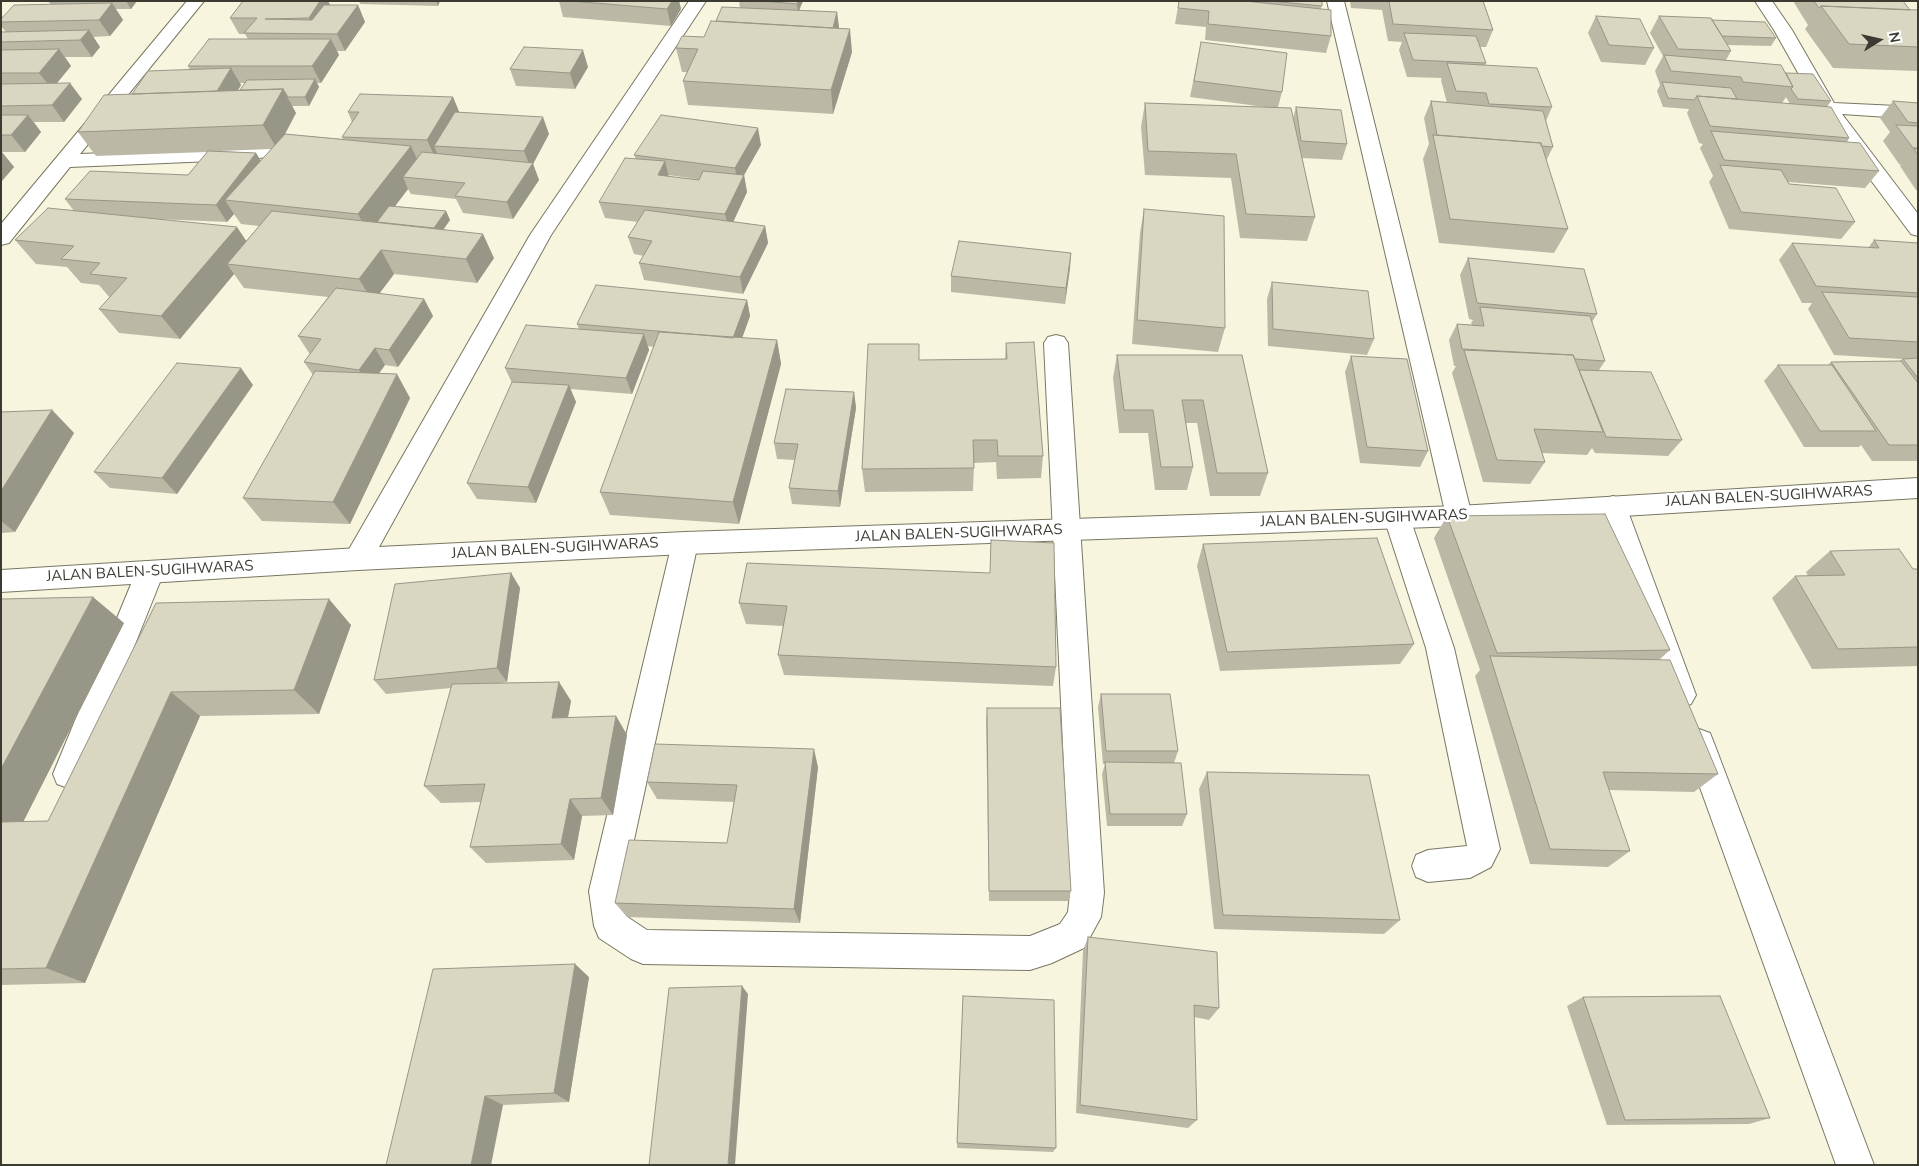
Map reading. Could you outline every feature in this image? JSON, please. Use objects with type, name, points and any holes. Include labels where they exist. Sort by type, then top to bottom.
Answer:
[{"type":"street","points":[[1,238],[196,1]]},
{"type":"street","points":[[358,560],[541,235],[698,1]]},
{"type":"street","points":[[1335,1],[1459,516]]},
{"type":"street","points":[[1763,1],[1783,30],[1827,108],[1918,229]]},
{"type":"street","points":[[1827,108],[1918,113]]},
{"type":"street","points":[[65,161],[237,154],[324,148]]},
{"type":"street","points":[[684,543],[606,891],[611,926],[643,946],[1030,953],[1052,946],[1072,936],[1084,917],[1088,893],[1056,343]]},
{"type":"street","name":"JALAN BALEN-SUGIHWARAS","points":[[1,581],[684,543],[1459,516],[1918,488]]},
{"type":"street","points":[[1613,506],[1855,1165]]},
{"type":"street","points":[[1397,518],[1440,648],[1484,848],[1480,856],[1470,862],[1428,866]]},
{"type":"street","points":[[68,774],[150,572]]},
{"type":"building","points":[[50,1],[97,1],[49,2]]},
{"type":"building","points":[[243,1],[320,1],[309,18],[265,19],[312,20],[324,5],[358,5],[337,34],[244,33],[257,18],[230,18]]},
{"type":"building","points":[[571,1],[672,1],[667,9]]},
{"type":"building","points":[[761,1],[798,1],[797,4]]},
{"type":"building","points":[[1179,1],[1245,1],[1331,10],[1331,36],[1208,24],[1209,11],[1178,8]]},
{"type":"building","points":[[1270,1],[1322,1],[1322,6]]},
{"type":"building","points":[[1389,1],[1483,1],[1493,30],[1393,24]]},
{"type":"building","points":[[1814,1],[1903,1],[1910,10],[1821,6],[1819,8]]},
{"type":"building","points":[[112,3],[99,20],[1,22],[1,19],[14,5]]},
{"type":"building","points":[[1821,6],[1918,10],[1918,47],[1849,44]]},
{"type":"building","points":[[722,7],[837,12],[833,28],[716,21]]},
{"type":"building","points":[[1596,16],[1640,19],[1654,48],[1609,45]]},
{"type":"building","points":[[1659,16],[1711,18],[1731,51],[1678,49]]},
{"type":"building","points":[[1712,20],[1765,22],[1776,38],[1722,36]]},
{"type":"building","points":[[711,21],[850,29],[831,90],[683,81],[698,49],[676,48],[682,36],[704,37]]},
{"type":"building","points":[[89,30],[80,40],[1,42],[1,32]]},
{"type":"building","points":[[1404,33],[1476,36],[1486,63],[1413,60]]},
{"type":"building","points":[[209,39],[331,39],[312,66],[188,66]]},
{"type":"building","points":[[1201,42],[1287,53],[1282,92],[1194,81]]},
{"type":"building","points":[[524,47],[583,50],[570,73],[510,69]]},
{"type":"building","points":[[59,49],[39,73],[1,73],[1,50]]},
{"type":"building","points":[[1664,55],[1781,65],[1793,87],[1743,82],[1741,77],[1671,71]]},
{"type":"building","points":[[1447,63],[1537,68],[1552,107],[1489,104],[1486,93],[1456,91]]},
{"type":"building","points":[[231,68],[217,91],[132,94],[148,71]]},
{"type":"building","points":[[1786,73],[1813,74],[1831,101],[1798,99],[1791,89],[1793,87]]},
{"type":"building","points":[[315,79],[305,97],[288,97],[283,89],[240,90],[247,80]]},
{"type":"building","points":[[1662,82],[1731,88],[1737,99],[1697,96],[1694,100],[1668,98]]},
{"type":"building","points":[[70,83],[52,105],[1,106],[1,84]]},
{"type":"building","points":[[283,89],[263,125],[78,132],[104,95]]},
{"type":"building","points":[[360,94],[453,97],[427,140],[342,137],[359,112],[348,112]]},
{"type":"building","points":[[1697,96],[1831,107],[1849,138],[1710,126]]},
{"type":"building","points":[[1431,101],[1543,111],[1553,147],[1541,146],[1541,143],[1437,135]]},
{"type":"building","points":[[1893,101],[1918,103],[1918,123],[1908,122]]},
{"type":"building","points":[[1145,103],[1291,108],[1315,217],[1246,214],[1236,154],[1148,151]]},
{"type":"building","points":[[1296,107],[1341,110],[1347,144],[1301,141]]},
{"type":"building","points":[[455,112],[543,117],[524,151],[434,146]]},
{"type":"building","points":[[1,115],[28,115],[11,135],[1,135]]},
{"type":"building","points":[[661,115],[758,128],[735,168],[634,155]]},
{"type":"building","points":[[1896,125],[1918,126],[1918,148],[1913,148]]},
{"type":"building","points":[[1711,131],[1860,143],[1879,171],[1724,160]]},
{"type":"building","points":[[285,134],[411,146],[358,214],[225,200]]},
{"type":"building","points":[[1433,135],[1541,143],[1568,229],[1450,219]]},
{"type":"building","points":[[208,151],[256,153],[216,205],[65,199],[90,171],[188,175]]},
{"type":"building","points":[[422,152],[533,163],[507,202],[455,196],[465,183],[403,177]]},
{"type":"building","points":[[625,158],[665,161],[658,175],[699,180],[703,171],[744,175],[725,214],[599,202]]},
{"type":"building","points":[[1720,165],[1781,170],[1789,184],[1836,188],[1855,222],[1741,212]]},
{"type":"building","points":[[389,206],[446,211],[434,228],[377,222]]},
{"type":"building","points":[[48,208],[237,227],[161,316],[99,309],[127,278],[90,274],[100,263],[61,259],[74,246],[15,240]]},
{"type":"building","points":[[1144,209],[1224,216],[1225,328],[1137,320]]},
{"type":"building","points":[[645,210],[765,226],[740,277],[639,263],[652,241],[628,237]]},
{"type":"building","points":[[272,211],[483,234],[466,259],[381,250],[359,279],[227,264]]},
{"type":"building","points":[[1874,240],[1918,243],[1918,293],[1816,286],[1792,243],[1879,248]]},
{"type":"building","points":[[959,241],[1071,253],[1066,288],[951,276]]},
{"type":"building","points":[[1468,258],[1584,269],[1597,314],[1477,303]]},
{"type":"building","points":[[1272,282],[1368,291],[1374,339],[1273,329]]},
{"type":"building","points":[[596,285],[747,300],[733,338],[577,324]]},
{"type":"building","points":[[336,288],[424,299],[389,350],[375,348],[359,370],[304,362],[321,339],[298,336]]},
{"type":"building","points":[[1822,292],[1918,297],[1918,342],[1849,338]]},
{"type":"building","points":[[1480,307],[1590,316],[1605,361],[1575,359],[1573,355],[1462,349],[1457,324],[1484,326]]},
{"type":"building","points":[[526,325],[644,334],[626,378],[505,368]]},
{"type":"building","points":[[659,332],[777,340],[733,502],[600,492]]},
{"type":"building","points":[[1034,342],[1043,456],[998,456],[997,440],[973,440],[974,468],[862,469],[868,344],[919,344],[919,360],[1007,359],[1006,343]]},
{"type":"building","points":[[1464,350],[1573,355],[1603,432],[1534,429],[1545,462],[1497,460]]},
{"type":"building","points":[[1117,355],[1242,355],[1268,473],[1217,473],[1203,400],[1182,400],[1193,467],[1161,467],[1153,410],[1124,410]]},
{"type":"building","points":[[1351,356],[1407,359],[1428,451],[1367,447]]},
{"type":"building","points":[[1918,358],[1918,378],[1903,359]]},
{"type":"building","points":[[1901,361],[1918,383],[1918,445],[1889,445],[1831,362]]},
{"type":"building","points":[[177,363],[241,368],[162,478],[94,472]]},
{"type":"building","points":[[1778,365],[1832,365],[1876,431],[1820,431]]},
{"type":"building","points":[[1579,370],[1651,372],[1682,440],[1606,437]]},
{"type":"building","points":[[315,371],[397,374],[333,502],[243,498]]},
{"type":"building","points":[[512,382],[569,385],[528,487],[467,483]]},
{"type":"building","points":[[786,389],[854,392],[838,491],[789,488],[798,444],[774,443]]},
{"type":"building","points":[[52,410],[1,491],[1,412]]},
{"type":"building","points":[[1605,514],[1670,650],[1497,653],[1447,516]]},
{"type":"building","points":[[1377,538],[1414,644],[1227,652],[1203,544]]},
{"type":"building","points":[[991,540],[1054,543],[1056,667],[778,655],[787,606],[739,603],[747,563],[990,573]]},
{"type":"building","points":[[1899,549],[1913,569],[1918,569],[1918,647],[1838,649],[1795,576],[1845,575],[1830,551]]},
{"type":"building","points":[[511,573],[497,668],[374,680],[395,584]]},
{"type":"building","points":[[93,597],[1,769],[1,599]]},
{"type":"building","points":[[329,599],[294,690],[171,692],[46,968],[1,969],[1,822],[48,821],[156,603]]},
{"type":"building","points":[[1490,656],[1670,660],[1718,774],[1603,772],[1630,851],[1550,849]]},
{"type":"building","points":[[559,682],[552,718],[616,716],[601,798],[570,799],[561,844],[470,847],[485,784],[424,786],[452,684]]},
{"type":"building","points":[[1101,694],[1170,694],[1178,751],[1106,751]]},
{"type":"building","points":[[987,708],[1060,708],[1071,891],[989,891]]},
{"type":"building","points":[[655,744],[814,749],[794,909],[615,903],[629,840],[727,843],[737,785],[647,782]]},
{"type":"building","points":[[1105,762],[1181,763],[1187,814],[1110,814]]},
{"type":"building","points":[[1207,772],[1369,775],[1400,920],[1223,915]]},
{"type":"building","points":[[1088,937],[1217,952],[1219,1008],[1194,1005],[1197,1120],[1080,1105]]},
{"type":"building","points":[[575,964],[554,1093],[485,1096],[471,1165],[386,1165],[433,969]]},
{"type":"building","points":[[742,986],[728,1165],[649,1165],[669,988]]},
{"type":"building","points":[[963,996],[1054,1000],[1056,1148],[957,1143]]},
{"type":"building","points":[[1720,996],[1770,1118],[1625,1120],[1583,997]]}]
